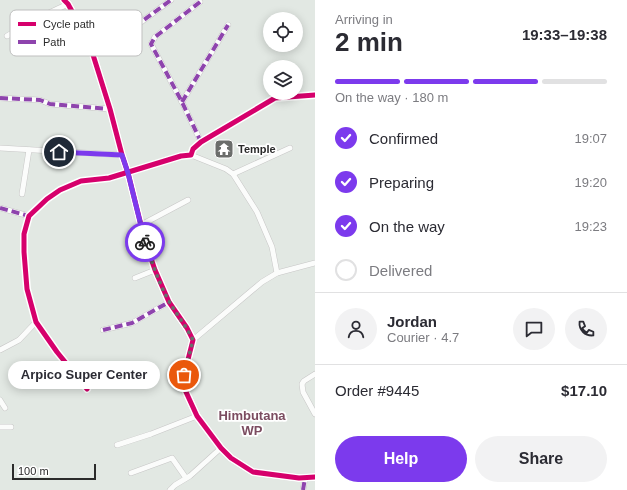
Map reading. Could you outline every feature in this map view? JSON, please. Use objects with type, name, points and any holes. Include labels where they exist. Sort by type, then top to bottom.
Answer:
[{"type":"street","points":[[142,21],[171,0]]},
{"type":"street","points":[[52,10],[66,2]]},
{"type":"street","points":[[200,2],[155,37],[151,44],[182,102],[201,142]]},
{"type":"street","points":[[182,102],[228,25]]},
{"type":"street","points":[[93,56],[128,173],[145,241],[155,270],[169,302],[187,328],[193,340]]},
{"type":"street","points":[[191,155],[193,149],[201,142],[275,98],[315,95]]},
{"type":"street","points":[[0,98],[40,100],[50,104],[110,109]]},
{"type":"street","points":[[0,148],[122,155]]},
{"type":"street","points":[[233,174],[290,148]]},
{"type":"street","points":[[22,194],[29,150]]},
{"type":"street","points":[[87,389],[57,352],[36,322],[27,289],[24,234],[29,216],[47,199],[60,190],[81,181],[109,178],[181,156],[191,155],[226,168],[233,174],[257,212],[272,247],[276,272]]},
{"type":"street","points":[[141,225],[188,200]]},
{"type":"street","points":[[0,208],[29,216]]},
{"type":"street","points":[[315,264],[276,272],[193,340],[184,375],[186,392],[197,416],[221,448],[231,458],[253,472],[304,478],[315,477]]},
{"type":"street","points":[[135,278],[155,270]]},
{"type":"street","points":[[103,330],[132,324],[169,302]]},
{"type":"street","points":[[0,350],[19,340],[36,322]]},
{"type":"street","points":[[315,374],[302,384],[303,392],[315,414]]},
{"type":"street","points":[[0,400],[5,408]]},
{"type":"street","points":[[117,445],[151,434],[197,416]]},
{"type":"street","points":[[0,427],[11,427]]},
{"type":"street","points":[[170,490],[174,485],[186,478],[221,448]]},
{"type":"street","points":[[131,473],[172,458],[186,478]]},
{"type":"street","points":[[303,490],[304,478]]},
{"type":"marked path","points":[[142,21],[171,0]]},
{"type":"marked path","points":[[200,2],[155,37],[151,44],[182,102],[201,142]]},
{"type":"marked path","points":[[182,102],[228,25]]},
{"type":"marked path","points":[[0,98],[40,100],[50,104],[110,109]]},
{"type":"marked path","points":[[0,208],[29,216]]},
{"type":"marked path","points":[[103,330],[132,323],[169,302]]},
{"type":"marked path","points":[[303,490],[305,478]]},
{"type":"cycle path","points":[[64,0],[71,10]]},
{"type":"cycle path","points":[[93,56],[128,173],[145,241],[155,270],[169,302],[187,328],[193,340],[184,375],[186,392],[197,416],[221,448],[231,458],[253,472],[299,478],[315,477]]},
{"type":"cycle path","points":[[87,389],[57,352],[36,322],[27,289],[24,252],[24,234],[29,216],[47,199],[60,190],[81,181],[109,178],[181,156],[191,155],[193,149],[201,142],[275,98],[315,95]]},
{"type":"way so far","points":[[145,242],[169,302],[187,328],[193,340],[184,375]]},
{"type":"place","name":"Temple","points":[[224,149]]},
{"type":"place","name":"Arpico Super Center","points":[[184,375]]},
{"type":"district","name":"Himbutana WP","points":[[252,422]]},
{"type":"route","points":[[59,152],[122,155],[128,173],[145,242]]}]
